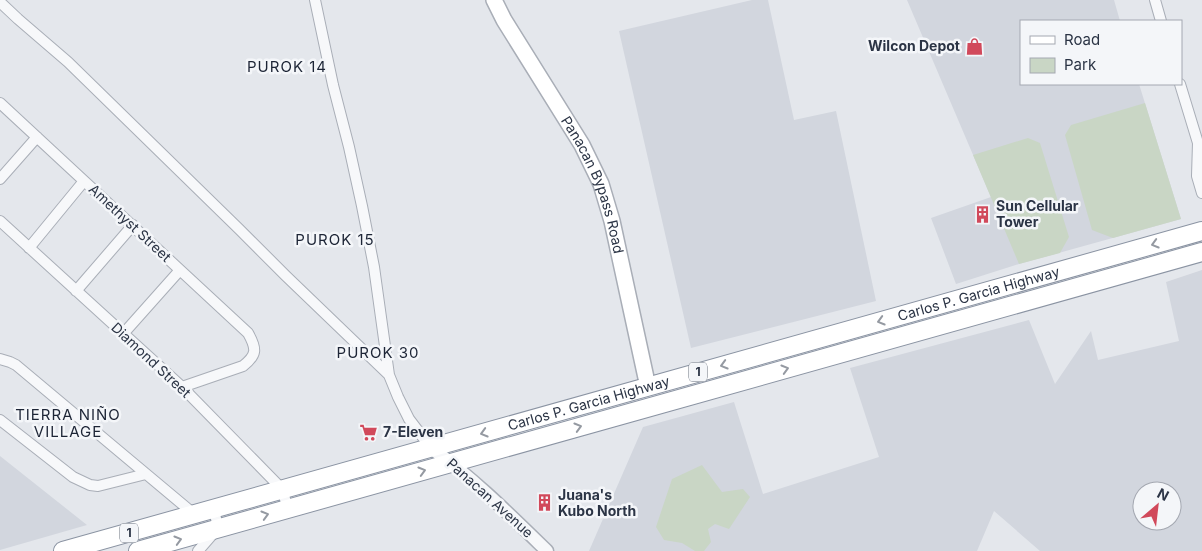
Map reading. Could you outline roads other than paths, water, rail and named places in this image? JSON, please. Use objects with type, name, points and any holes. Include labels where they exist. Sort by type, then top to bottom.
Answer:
[{"type":"highway","name":"Carlos P. Garcia Highway","points":[[63,551],[1202,231]]},
{"type":"highway","name":"Carlos P. Garcia Highway","points":[[138,551],[1202,252]]},
{"type":"highway","points":[[749,358],[753,378]]},
{"type":"highway","points":[[545,415],[551,435]]},
{"type":"main road","name":"Panacan Bypass Road","points":[[494,0],[504,20],[582,145],[601,184],[612,221],[648,386]]},
{"type":"street","points":[[315,0],[362,206],[374,267],[389,375],[409,419],[431,448]]},
{"type":"street","points":[[1155,0],[1161,20]]},
{"type":"street","points":[[0,2],[68,62],[389,375]]},
{"type":"street","points":[[1180,85],[1200,146],[1197,176],[1202,191]]},
{"type":"street","name":"Amethyst Street","points":[[0,103],[248,333],[255,348],[251,360],[243,366],[182,387]]},
{"type":"street","points":[[0,180],[36,137]]},
{"type":"street","points":[[29,248],[84,181]]},
{"type":"street","name":"Diamond Street","points":[[0,222],[182,387],[282,490],[288,509]]},
{"type":"street","points":[[76,291],[133,225]]},
{"type":"street","points":[[123,334],[180,270]]},
{"type":"street","points":[[0,359],[16,365],[194,514]]},
{"type":"street","points":[[0,420],[74,478],[90,486],[98,486],[146,474]]},
{"type":"street","name":"Panacan Avenue","points":[[431,448],[485,492],[547,551]]},
{"type":"street","points":[[198,551],[218,528],[214,509]]},
{"type":"place","name":"Wilcon Depot","points":[[974,46]]},
{"type":"place","name":"Sun Cellular Tower","points":[[982,214]]},
{"type":"place","name":"7-Eleven","points":[[369,432]]},
{"type":"place","name":"Juana's Kubo North","points":[[544,503]]},
{"type":"district","name":"PUROK 14","points":[[287,67]]},
{"type":"district","name":"PUROK 15","points":[[335,240]]},
{"type":"district","name":"PUROK 30","points":[[378,353]]},
{"type":"district","name":"TIERRA NIÑO VILLAGE","points":[[68,424]]}]
